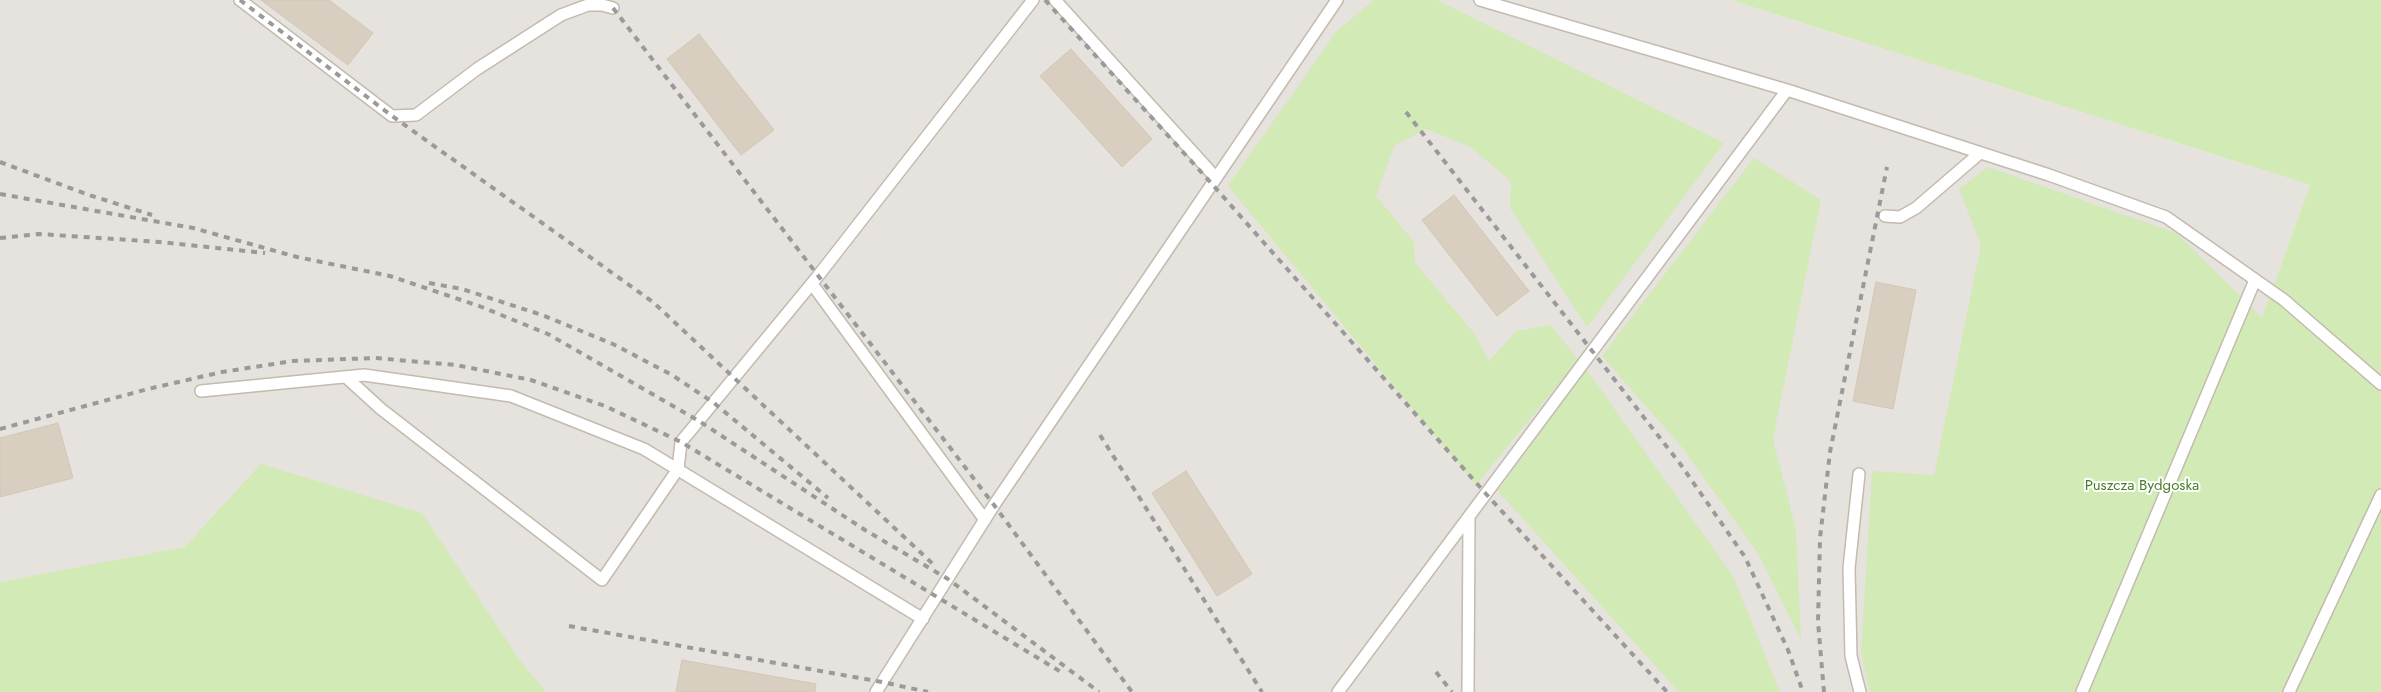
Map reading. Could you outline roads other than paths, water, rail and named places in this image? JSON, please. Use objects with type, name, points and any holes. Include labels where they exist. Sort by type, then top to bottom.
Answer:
[{"type":"lane","points":[[240,0],[392,116],[416,115],[477,70],[561,15],[588,5],[613,8]]},
{"type":"lane","points":[[347,378],[381,409],[602,580],[678,469],[681,442],[812,284],[1033,0]]},
{"type":"lane","points":[[1055,0],[1216,178]]},
{"type":"lane","points":[[876,692],[985,520],[1336,0]]},
{"type":"lane","points":[[1480,0],[1786,90],[1980,153],[2166,217],[2284,300],[2381,384]]},
{"type":"lane","points":[[1338,692],[1469,519],[1786,90]]},
{"type":"lane","points":[[1885,216],[1900,217],[1916,208],[1980,153]]},
{"type":"lane","points":[[2082,692],[2255,280]]},
{"type":"lane","points":[[812,284],[985,520]]},
{"type":"lane","points":[[201,391],[364,375],[510,396],[644,450],[923,619]]},
{"type":"lane","points":[[1859,474],[1849,568],[1851,656],[1860,692]]},
{"type":"lane","points":[[2289,692],[2381,495]]},
{"type":"lane","points":[[1468,692],[1469,519]]},
{"type":"railway","points":[[240,0],[392,116],[653,302],[934,565]]},
{"type":"railway","points":[[1045,0],[1212,184],[1487,495],[1667,692]]},
{"type":"railway","points":[[613,8],[994,505],[1132,692]]},
{"type":"railway","points":[[1406,112],[1681,465],[1745,557],[1788,650],[1803,692]]},
{"type":"railway","points":[[0,162],[89,195],[152,215]]},
{"type":"railway","points":[[1824,692],[1818,622],[1820,538],[1830,452],[1887,167]]},
{"type":"railway","points":[[0,194],[193,228],[297,257],[390,276],[479,306],[548,334],[699,421],[865,530],[948,579],[1099,692]]},
{"type":"railway","points":[[0,238],[39,234],[160,242],[265,253]]},
{"type":"railway","points":[[429,283],[462,289],[542,315],[613,344],[672,375],[714,403],[828,498]]},
{"type":"railway","points":[[0,429],[148,389],[222,372],[293,361],[375,358],[456,365],[531,380],[605,406],[681,442],[1061,672]]},
{"type":"railway","points":[[1100,435],[1262,692]]},
{"type":"railway","points":[[569,626],[882,682],[928,692]]},
{"type":"railway","points":[[1436,672],[1452,692]]},
{"type":"park label","name":"Puszcza Bydgoska","points":[[2142,486]]}]
